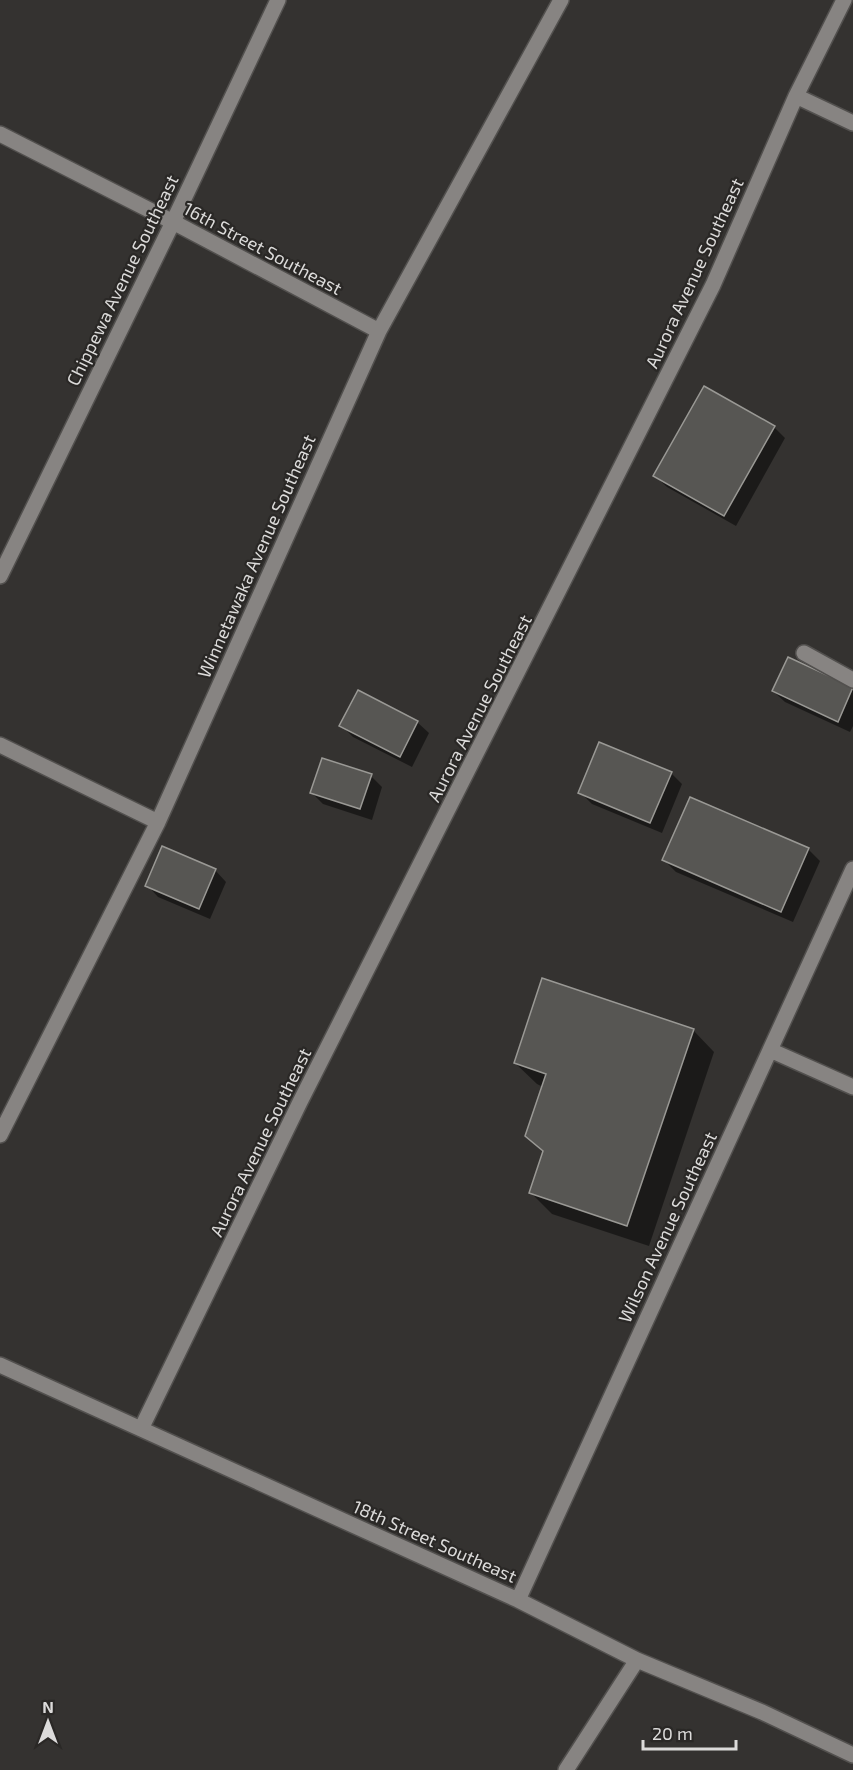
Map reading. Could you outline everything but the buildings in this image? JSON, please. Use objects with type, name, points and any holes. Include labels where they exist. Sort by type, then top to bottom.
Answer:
[{"type":"street","name":"Chippewa Avenue Southeast","points":[[0,576],[173,222],[278,0]]},
{"type":"street","name":"Winnetawaka Avenue Southeast","points":[[0,1135],[158,822],[379,331],[561,0]]},
{"type":"street","name":"Aurora Avenue Southeast","points":[[141,1429],[300,1102],[713,285],[796,96],[844,0]]},
{"type":"street","points":[[796,96],[853,123]]},
{"type":"street","name":"16th Street Southeast","points":[[0,134],[379,331]]},
{"type":"street","points":[[804,653],[853,680]]},
{"type":"street","points":[[0,745],[158,822]]},
{"type":"street","name":"Wilson Avenue Southeast","points":[[518,1600],[853,869]]},
{"type":"street","points":[[770,1050],[853,1087]]},
{"type":"street","name":"18th Street Southeast","points":[[0,1365],[518,1600],[637,1660],[762,1712],[853,1755]]},
{"type":"street","points":[[566,1770],[637,1660]]}]
